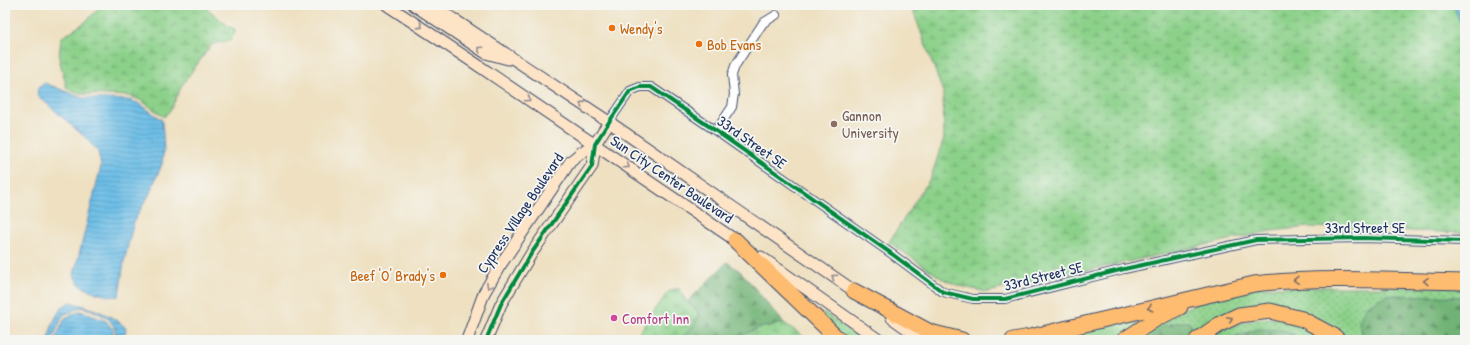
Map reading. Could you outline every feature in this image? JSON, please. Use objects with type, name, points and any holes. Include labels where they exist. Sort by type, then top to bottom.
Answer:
[{"type":"highway","points":[[735,240],[839,340]]},
{"type":"highway","points":[[1013,340],[1254,284],[1287,280],[1329,279],[1465,282]]},
{"type":"highway","points":[[854,292],[930,332],[962,340]]},
{"type":"highway","points":[[1124,340],[1156,319],[1202,296]]},
{"type":"highway","points":[[1197,340],[1220,324],[1239,315],[1270,311],[1302,319],[1334,336],[1338,340]]},
{"type":"main road","name":"Sun City Center Boulevard","points":[[387,5],[735,240],[879,340]]},
{"type":"main road","points":[[414,5],[486,53],[517,61]]},
{"type":"main road","name":"Sun City Center Boulevard","points":[[432,5],[609,122],[923,340]]},
{"type":"main road","points":[[486,340],[500,304],[527,260],[592,166],[594,144],[609,122]]},
{"type":"main road","name":"Cypress Village Boulevard","points":[[467,340],[484,294],[499,267],[570,162],[594,144]]},
{"type":"street","points":[[716,131],[732,107],[734,94],[732,75],[734,66],[763,23],[776,15]]},
{"type":"street","name":"33rd Street SE","points":[[609,122],[630,91],[640,87],[650,88],[716,131],[892,254],[943,292],[973,299],[1005,299],[1124,269],[1256,240],[1363,238],[1465,241]]},
{"type":"green space","points":[[102,5],[203,5],[228,26],[236,30],[230,41],[212,44],[182,85],[171,109],[164,117],[142,101],[130,96],[83,94],[67,89],[59,58],[61,38],[84,23]]},
{"type":"green space","points":[[911,5],[1454,5],[1465,36],[1465,233],[1308,227],[1271,231],[987,292],[959,286],[941,278],[889,242],[931,177],[944,138],[943,92]]},
{"type":"green space","points":[[727,262],[741,272],[784,323],[759,328],[732,340],[677,340],[692,327],[699,317],[694,307],[687,302]]},
{"type":"green space","points":[[1256,287],[1465,287],[1465,297],[1386,295],[1359,322],[1364,340],[1346,340],[1266,309],[1194,340],[1182,340],[1190,332],[1162,326],[1148,340],[1130,340],[1186,308],[1205,300]]},
{"type":"green space","points":[[679,289],[687,302],[698,312],[698,316],[694,324],[677,340],[634,340],[668,292]]},
{"type":"green space","points":[[1386,295],[1465,297],[1465,340],[1364,340],[1359,322],[1365,307]]},
{"type":"green space","points":[[1152,312],[1119,340],[1035,340]]},
{"type":"green space","points":[[820,313],[825,313],[864,340],[846,340]]},
{"type":"green space","points":[[1264,318],[1286,319],[1330,340],[1306,340],[1281,330],[1241,335],[1226,340],[1204,340],[1233,326],[1247,321]]},
{"type":"green space","points":[[1179,322],[1189,322],[1192,327],[1190,332],[1182,340],[1148,340],[1162,326]]},
{"type":"green space","points":[[784,323],[809,340],[732,340],[759,328]]},
{"type":"green space","points":[[1257,329],[1281,330],[1306,340],[1226,340]]},
{"type":"water","points":[[1454,5],[1460,5],[1465,15],[1465,36]]},
{"type":"water","points":[[45,83],[82,98],[129,100],[140,104],[162,120],[164,148],[162,164],[149,195],[134,221],[124,262],[119,296],[115,297],[104,295],[87,289],[79,284],[75,278],[74,275],[101,166],[98,152],[86,138],[37,95],[38,88]]},
{"type":"water","points":[[70,302],[100,312],[120,323],[126,328],[124,340],[116,340],[115,328],[108,318],[92,310],[81,307],[63,315],[52,340],[48,340],[53,323],[58,313]]},
{"type":"water","points":[[80,311],[106,321],[113,330],[112,340],[55,340],[65,318]]},
{"type":"cycle path","points":[[486,340],[501,304],[531,254],[592,166],[595,144],[630,91],[640,87],[651,87],[892,254],[943,292],[973,299],[1005,299],[1124,269],[1256,240],[1363,238],[1465,241]]},
{"type":"place","name":"Wendy's","points":[[612,28]]},
{"type":"place","name":"Bob Evans","points":[[699,44]]},
{"type":"place","name":"Gannon University","points":[[834,124]]},
{"type":"place","name":"Beef 'O' Brady's","points":[[443,275]]},
{"type":"place","name":"Comfort Inn","points":[[614,318]]}]
